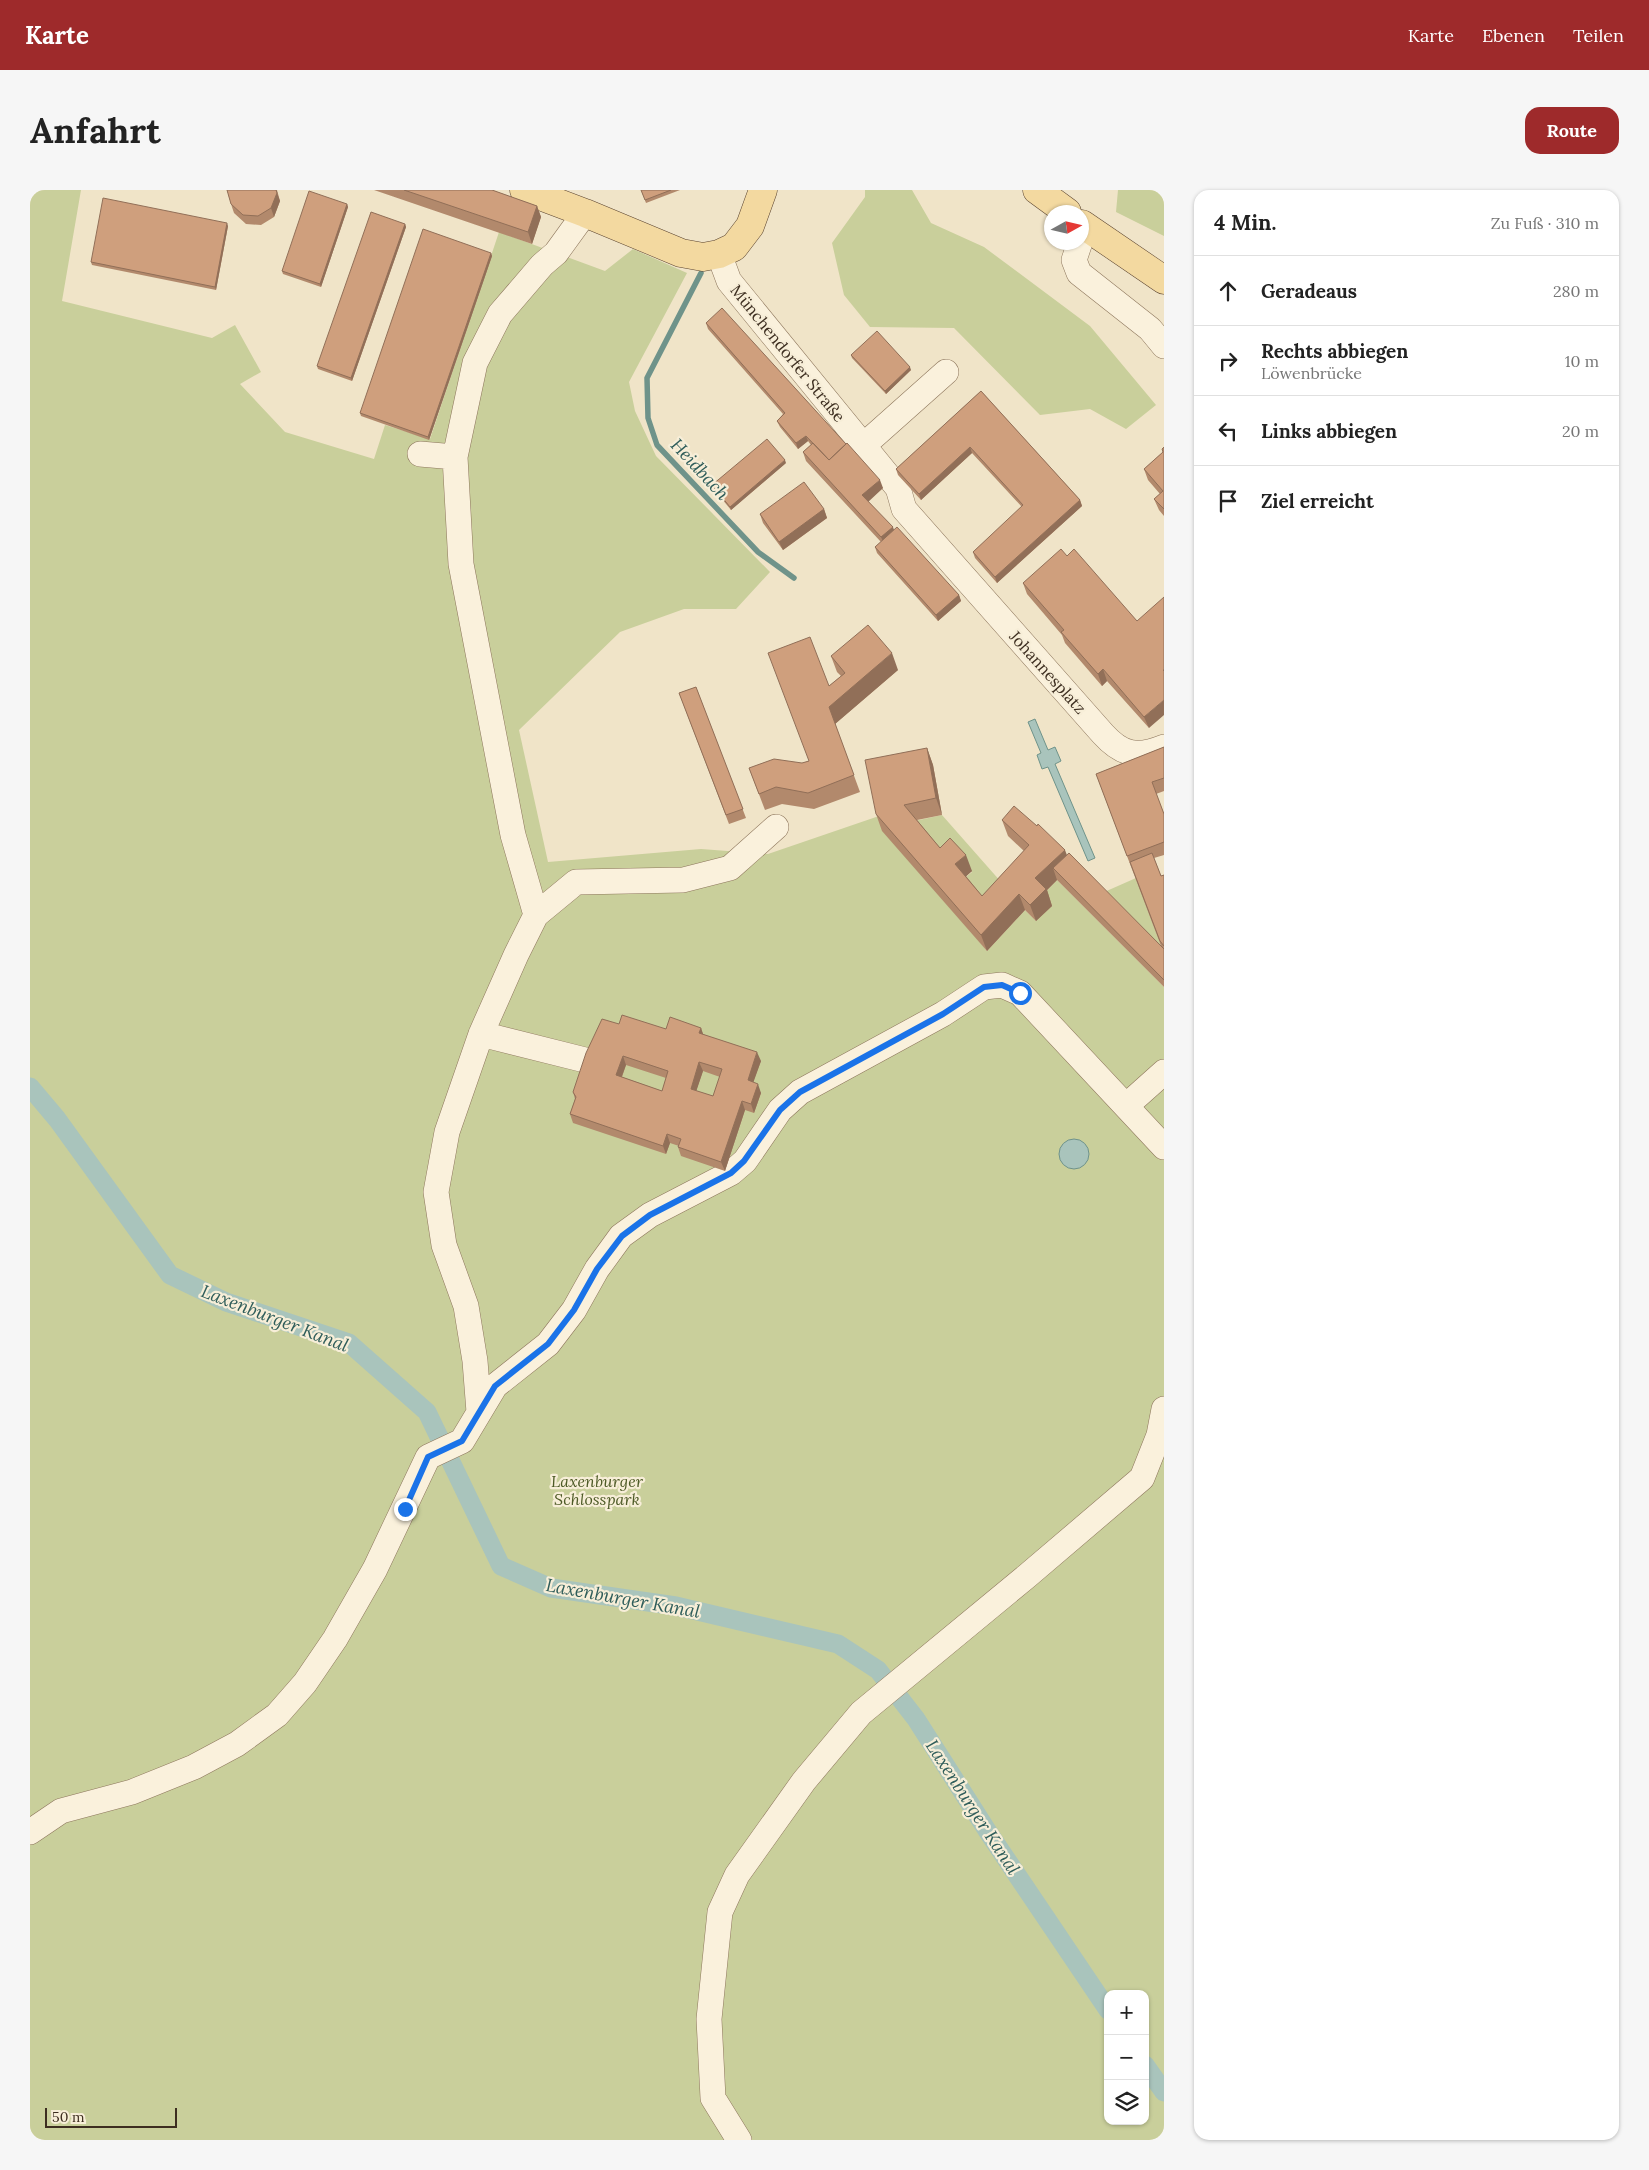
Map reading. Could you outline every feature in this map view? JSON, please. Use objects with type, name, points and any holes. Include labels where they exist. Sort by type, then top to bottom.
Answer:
[{"type":"main road","points":[[524,190],[557,196],[585,212],[680,253],[703,257],[719,254],[734,248],[750,226],[763,190]]},
{"type":"main road","points":[[1037,190],[1057,205]]},
{"type":"main road","points":[[1089,237],[1164,280]]},
{"type":"street","points":[[536,915],[513,835],[461,564],[454,457],[475,363],[500,314],[542,265],[556,253],[585,212]]},
{"type":"street","points":[[1077,250],[1074,260],[1079,273],[1150,329],[1164,346]]},
{"type":"street","name":"Münchendorfer Straße","points":[[719,254],[729,282],[898,488],[904,509],[993,610]]},
{"type":"street","points":[[864,445],[946,372]]},
{"type":"street","points":[[420,454],[454,457]]},
{"type":"street","name":"Johannesplatz","points":[[993,610],[1114,746],[1126,752],[1140,754],[1164,747]]},
{"type":"street","points":[[479,1412],[475,1361],[466,1306],[444,1245],[436,1192],[447,1132],[481,1034],[536,915],[576,882],[683,880],[730,868],[776,827]]},
{"type":"street","points":[[30,1832],[62,1811],[132,1792],[194,1767],[236,1744],[277,1715],[305,1683],[335,1639],[375,1569],[428,1457],[462,1441],[495,1386],[548,1344],[574,1310],[597,1269],[622,1236],[650,1215],[731,1173],[744,1161],[780,1110],[800,1092],[943,1014],[984,987],[1002,985],[1020,993],[1164,1147]]},
{"type":"street","points":[[481,1034],[590,1062]]},
{"type":"street","points":[[1126,1106],[1164,1072]]},
{"type":"street","points":[[739,2140],[713,2098],[709,2019],[720,1912],[737,1875],[804,1781],[861,1713],[1028,1576],[1142,1478],[1159,1435],[1164,1409]]},
{"type":"green space","name":"Laxenburger Schlosspark","points":[[30,190],[81,190],[62,301],[212,338],[235,325],[261,372],[240,384],[285,432],[374,459],[385,425],[430,439],[499,232],[605,271],[633,249],[687,273],[629,382],[635,411],[656,456],[770,572],[736,609],[684,609],[620,632],[519,730],[548,862],[701,849],[768,854],[879,816],[987,951],[1025,910],[1036,921],[1042,895],[1057,880],[1164,987],[1164,2140],[30,2140]]},
{"type":"green space","points":[[865,190],[912,190],[931,223],[984,247],[1090,326],[1156,405],[1126,429],[1090,409],[1040,415],[954,328],[870,327],[844,295],[832,243],[865,197]]},
{"type":"green space","points":[[1118,190],[1164,190],[1164,236],[1116,212]]},
{"type":"green space","points":[[942,815],[1009,891],[988,912],[961,881],[972,872],[946,864],[910,822]]},
{"type":"green space","points":[[1136,878],[1164,954],[1102,893]]},
{"type":"water","points":[[1035,719],[1048,750],[1055,747],[1061,761],[1055,764],[1095,858],[1088,861],[1048,767],[1042,769],[1037,755],[1041,753],[1028,722]]},
{"type":"water","points":[[1074,1139],[1085,1143],[1089,1154],[1085,1165],[1074,1169],[1063,1165],[1059,1154],[1063,1143]]},
{"type":"building","points":[[227,190],[276,190],[277,193],[271,208],[258,216],[243,215],[231,204]]},
{"type":"building","points":[[404,190],[492,190],[537,206],[528,232]]},
{"type":"building","points":[[641,190],[671,190],[645,200]]},
{"type":"building","points":[[309,191],[347,204],[320,284],[282,271]]},
{"type":"building","points":[[103,198],[227,223],[215,287],[91,262]]},
{"type":"building","points":[[371,212],[405,224],[351,378],[317,366]]},
{"type":"building","points":[[423,229],[491,253],[428,437],[360,413]]},
{"type":"building","points":[[722,308],[846,444],[829,460],[806,436],[796,443],[777,421],[785,413],[706,323]]},
{"type":"building","points":[[877,331],[910,367],[885,391],[851,355]]},
{"type":"building","points":[[981,391],[1080,500],[995,577],[973,552],[1023,505],[970,447],[919,494],[896,469]]},
{"type":"building","points":[[767,439],[785,460],[730,507],[712,485]]},
{"type":"building","points":[[813,443],[829,460],[847,443],[880,480],[862,495],[893,527],[881,537],[803,452]]},
{"type":"building","points":[[1164,447],[1164,509],[1154,499],[1163,491],[1144,469],[1163,452],[1162,449]]},
{"type":"building","points":[[804,482],[824,509],[779,542],[760,514]]},
{"type":"building","points":[[897,527],[959,595],[936,615],[875,547]]},
{"type":"building","points":[[1061,549],[1067,556],[1074,549],[1137,621],[1164,597],[1164,700],[1144,717],[1103,669],[1098,674],[1061,632],[1064,630],[1023,583]]},
{"type":"building","points":[[868,625],[892,653],[829,707],[854,775],[808,793],[776,787],[759,794],[749,768],[774,759],[802,763],[809,761],[768,653],[810,637],[829,686],[845,673],[831,656]]},
{"type":"building","points":[[696,687],[743,809],[726,815],[679,693]]},
{"type":"building","points":[[1164,747],[1164,778],[1152,782],[1164,814],[1164,842],[1127,856],[1096,774]]},
{"type":"building","points":[[927,748],[936,798],[904,805],[940,848],[950,838],[966,855],[955,864],[982,896],[1029,845],[1002,820],[1014,806],[1037,826],[1038,824],[1065,850],[1035,878],[1046,889],[1030,905],[1019,894],[981,935],[876,814],[865,760]]},
{"type":"building","points":[[1069,853],[1164,949],[1164,980],[1053,868]]},
{"type":"building","points":[[1152,853],[1161,876],[1164,875],[1164,946],[1160,941],[1130,862]]},
{"type":"building","points":[[622,1015],[666,1029],[670,1017],[701,1028],[699,1033],[757,1052],[748,1080],[758,1084],[751,1104],[742,1101],[721,1162],[678,1147],[681,1139],[667,1134],[663,1146],[570,1114],[576,1097],[573,1092],[586,1053],[602,1019],[619,1024]],"holes":[[[623,1056],[668,1071],[662,1091],[616,1075]],[[699,1062],[722,1069],[713,1096],[691,1089]]]},
{"type":"waterway","name":"Heidbach","points":[[701,273],[647,378],[648,418],[657,445],[758,552],[794,578]]},
{"type":"waterway","name":"Laxenburger Kanal","points":[[30,1087],[57,1119],[170,1275],[226,1302],[349,1343],[427,1412],[501,1566],[551,1588],[676,1606],[838,1644],[878,1670],[916,1719],[988,1832],[1104,2004]]},
{"type":"waterway","name":"Laxenburger Kanal","points":[[1149,2071],[1164,2092]]},
{"type":"route","points":[[405,1509],[428,1457],[462,1441],[495,1386],[548,1344],[574,1310],[597,1269],[622,1236],[650,1215],[731,1173],[744,1161],[780,1110],[800,1092],[943,1014],[984,987],[1002,985],[1020,993]]}]
